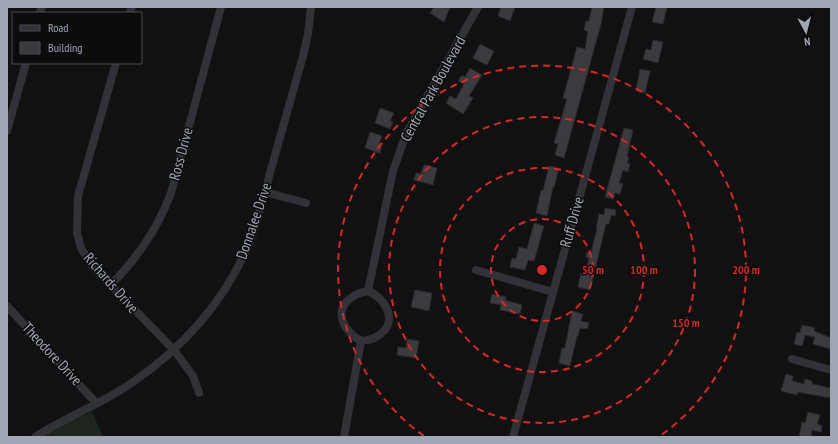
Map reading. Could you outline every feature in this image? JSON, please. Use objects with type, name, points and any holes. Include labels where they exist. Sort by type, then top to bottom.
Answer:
[{"type":"street","name":"Ross Drive","points":[[110,286],[138,256],[150,239],[165,210],[171,193],[221,7]]},
{"type":"street","name":"Donnalee Drive","points":[[35,437],[56,423],[133,382],[174,350],[207,316],[236,270],[253,233],[303,56],[308,34],[311,7]]},
{"type":"street","name":"Central Park Boulevard","points":[[368,291],[393,171],[406,134],[478,7]]},
{"type":"street","name":"Ruff Drive","points":[[513,437],[632,7]]},
{"type":"street","points":[[7,131],[26,64]]},
{"type":"street","name":"Richards Drive","points":[[116,64],[78,196],[77,233],[81,248],[93,267],[174,350],[193,376],[199,393]]},
{"type":"street","points":[[265,192],[306,203]]},
{"type":"street","points":[[476,270],[552,292]]},
{"type":"street","points":[[368,291],[377,295],[385,303],[389,316],[388,324],[375,338],[361,341],[349,334],[342,324],[342,309],[346,301],[352,296],[368,291]]},
{"type":"street","name":"Theodore Drive","points":[[7,306],[96,403]]},
{"type":"street","points":[[344,437],[361,341]]},
{"type":"street","points":[[792,359],[831,370]]},
{"type":"shaded area","points":[[92,412],[103,437],[41,437],[58,427]]},
{"type":"building","points":[[434,7],[450,7],[444,22],[430,13]]},
{"type":"building","points":[[501,7],[515,7],[510,21],[498,16]]},
{"type":"building","points":[[592,7],[604,7],[601,24],[564,158],[555,155],[558,144],[554,143],[567,99],[563,98],[577,47],[585,49],[588,32],[584,30],[586,21],[589,21]]},
{"type":"building","points":[[656,7],[667,7],[663,24],[652,22]]},
{"type":"building","points":[[653,40],[663,42],[658,63],[643,59],[646,49],[651,50]]},
{"type":"building","points":[[480,44],[494,51],[487,65],[473,58]]},
{"type":"building","points":[[470,68],[482,75],[469,96],[473,98],[463,114],[446,103],[450,96],[456,99],[464,84],[458,81],[462,75],[465,77]]},
{"type":"building","points":[[640,69],[650,71],[645,93],[636,91]]},
{"type":"building","points":[[380,108],[394,113],[390,121],[393,122],[390,129],[375,123]]},
{"type":"building","points":[[624,128],[633,130],[627,157],[629,157],[627,163],[630,164],[628,172],[623,170],[619,183],[623,184],[620,194],[615,193],[613,199],[605,197]]},
{"type":"building","points":[[370,132],[382,136],[379,143],[382,144],[380,153],[365,148]]},
{"type":"building","points":[[424,165],[437,168],[433,185],[414,180],[416,173],[421,174]]},
{"type":"building","points":[[549,166],[559,168],[554,188],[553,187],[547,216],[536,213],[541,190],[543,191]]},
{"type":"building","points":[[605,208],[616,210],[615,216],[611,215],[609,224],[606,224],[590,290],[578,287],[581,273],[585,274],[589,258],[586,257],[587,252],[591,253],[599,214],[604,215]]},
{"type":"building","points":[[534,223],[544,226],[534,261],[528,260],[525,270],[510,267],[512,258],[516,259],[519,247],[527,249]]},
{"type":"building","points":[[415,290],[432,293],[429,311],[411,307]]},
{"type":"building","points":[[492,294],[506,297],[505,300],[522,305],[520,314],[500,310],[501,305],[490,303]]},
{"type":"building","points":[[572,311],[583,314],[581,321],[589,323],[587,329],[580,328],[570,366],[559,363],[562,348],[565,348]]},
{"type":"building","points":[[802,325],[815,328],[814,331],[831,338],[831,349],[813,344],[815,337],[805,335],[802,346],[794,344],[797,332],[800,333]]},
{"type":"building","points":[[407,339],[419,341],[416,358],[397,355],[398,347],[406,348]]},
{"type":"building","points":[[786,374],[793,376],[792,381],[804,384],[805,379],[812,381],[812,384],[831,388],[831,398],[798,392],[797,395],[781,391]]},
{"type":"building","points":[[808,412],[820,415],[817,424],[822,426],[821,432],[812,430],[811,437],[799,437],[802,422],[805,423]]}]
